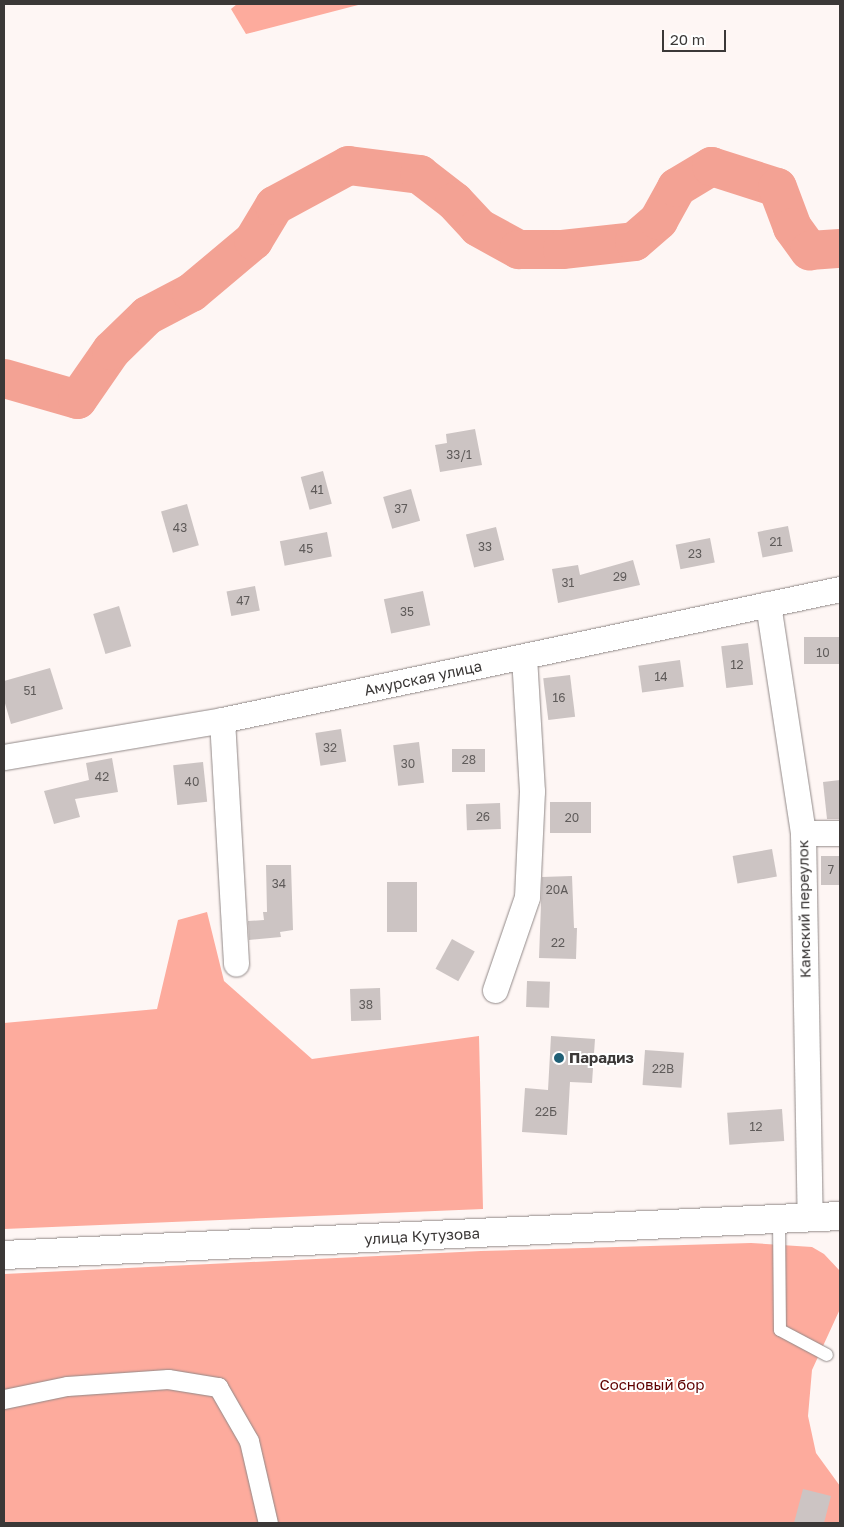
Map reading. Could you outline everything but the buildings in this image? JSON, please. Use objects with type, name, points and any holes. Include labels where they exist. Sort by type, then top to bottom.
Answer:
[{"type":"street","name":"Амурская улица","points":[[4,757],[222,720],[840,589]]},
{"type":"street","name":"Камский переулок","points":[[768,604],[803,833],[810,1216]]},
{"type":"street","points":[[495,990],[527,897],[532,791],[524,657]]},
{"type":"street","points":[[222,720],[236,964]]},
{"type":"street","points":[[803,833],[840,832]]},
{"type":"street","name":"улица Кутузова","points":[[4,1255],[840,1216]]},
{"type":"street","points":[[4,1399],[67,1386],[168,1379],[218,1387],[249,1441],[268,1523]]},
{"type":"lane","points":[[779,1218],[780,1330],[827,1355]]},
{"type":"green space","points":[[237,4],[362,4],[246,34],[231,9]]},
{"type":"green space","points":[[207,912],[224,981],[312,1059],[479,1036],[483,1209],[4,1229],[4,1023],[157,1009],[178,920]]},
{"type":"green space","name":"Сосновый бор","points":[[751,1243],[812,1247],[824,1254],[840,1271],[840,1309],[812,1370],[808,1416],[816,1453],[840,1486],[839,1523],[4,1523],[4,1274],[481,1251]]},
{"type":"waterway","points":[[4,378],[77,399],[111,350],[147,315],[191,292],[253,240],[274,205],[348,165],[419,174],[454,201],[478,227],[518,249],[562,249],[634,241],[658,220],[676,187],[711,166],[777,187],[792,227],[809,250],[840,248]]},
{"type":"place","name":"Парадиз","points":[[559,1058]]}]
